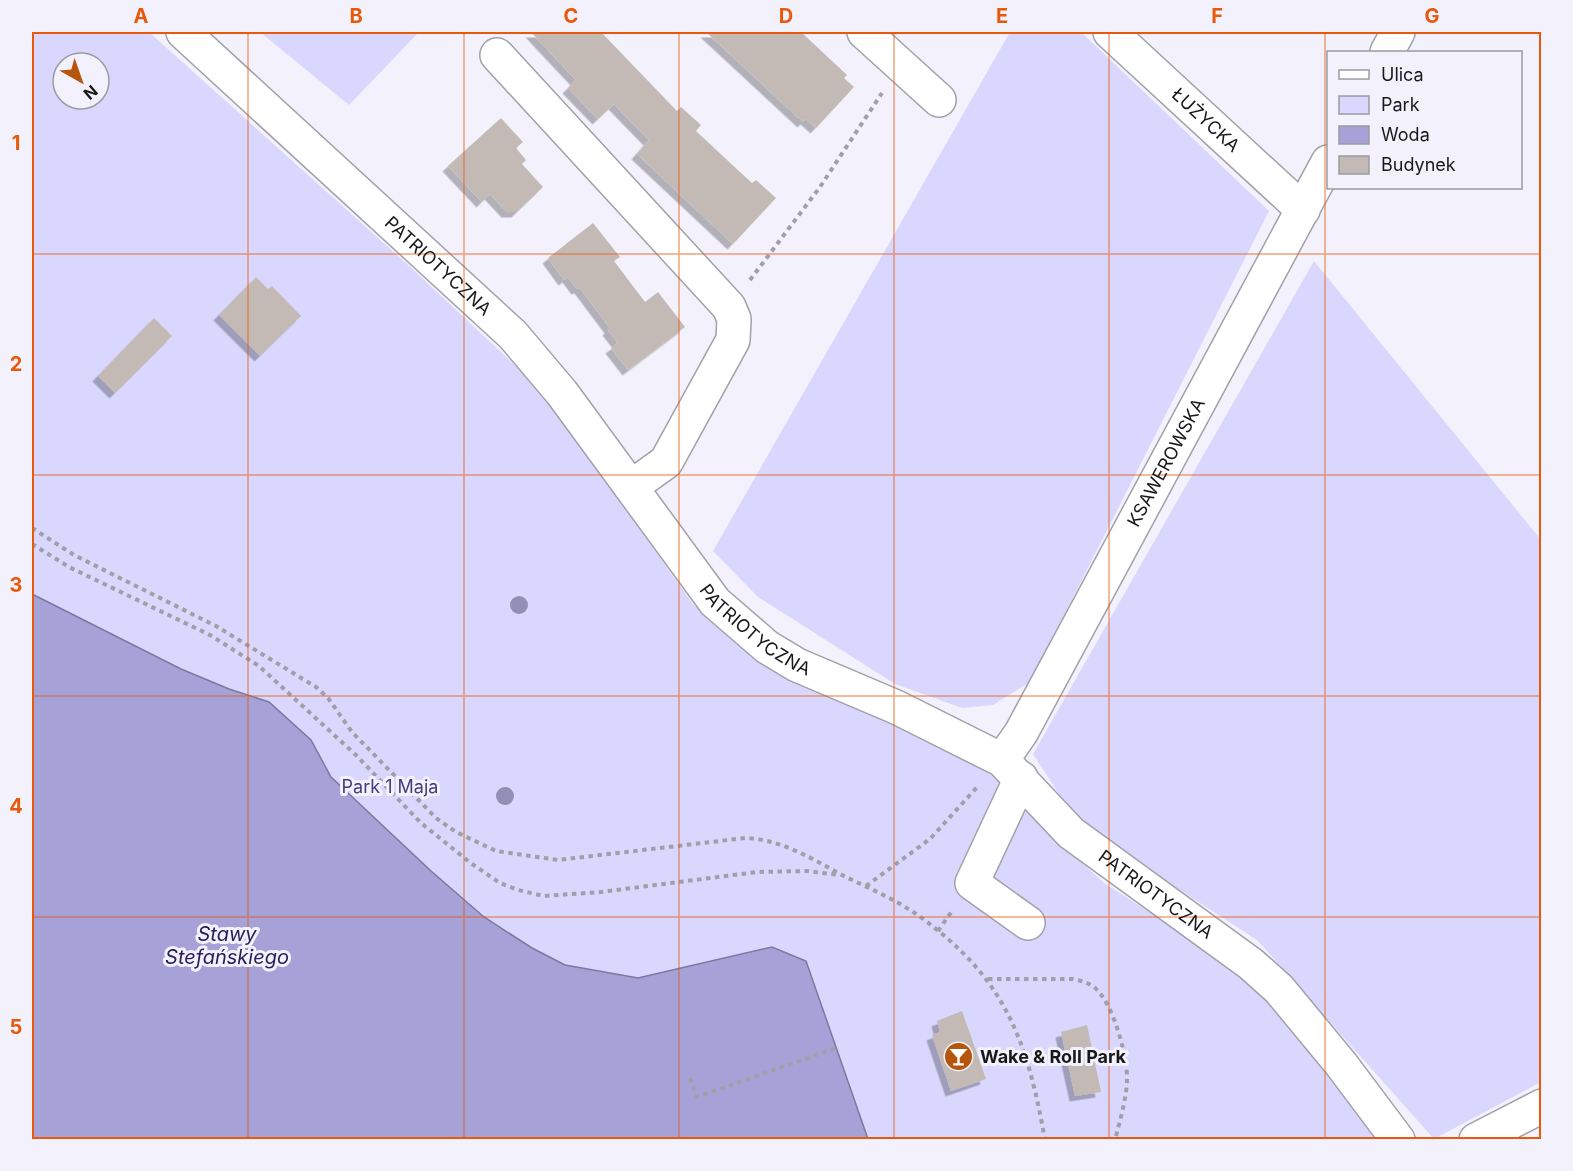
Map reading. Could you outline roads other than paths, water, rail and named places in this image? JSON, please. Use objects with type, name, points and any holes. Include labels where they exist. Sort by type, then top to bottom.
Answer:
[{"type":"street","name":"PATRIOTYCZNA","points":[[183,32],[513,335],[562,393],[714,602],[767,647],[797,665],[896,706],[1012,769],[1071,833],[1251,964],[1279,989],[1341,1064],[1398,1140]]},
{"type":"street","points":[[864,32],[939,100]]},
{"type":"street","name":"ŁUŻYCKA","points":[[1110,32],[1303,210]]},
{"type":"street","points":[[1388,51],[1398,32]]},
{"type":"street","points":[[497,55],[729,307],[734,319],[733,340],[666,462],[631,487]]},
{"type":"street","name":"KSAWEROWSKA","points":[[1028,923],[972,883],[1012,769],[1021,733],[1327,166]]},
{"type":"street","points":[[1476,1140],[1542,1106]]},
{"type":"water","name":"Stawy Stefańskiego","points":[[32,594],[181,669],[229,689],[269,702],[311,740],[331,777],[431,871],[484,917],[532,948],[565,965],[638,978],[772,947],[806,961],[868,1139],[32,1139]]},
{"type":"place","name":"Wake & Roll Park","points":[[959,1057]]},
{"type":"park label","name":"Park 1 Maja","points":[[390,787]]}]
